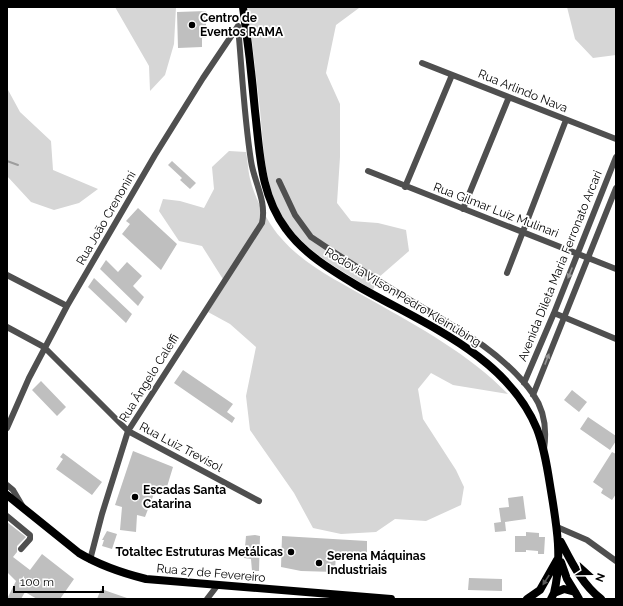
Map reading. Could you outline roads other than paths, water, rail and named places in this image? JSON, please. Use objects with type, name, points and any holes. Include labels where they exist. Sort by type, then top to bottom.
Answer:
[{"type":"main road","name":"Rodovia Vilson Pedro Kleinübing","points":[[243,7],[262,176],[274,209],[285,229],[298,244],[319,261],[370,293],[455,340],[478,356],[498,372],[528,412],[544,450],[560,540],[559,571],[551,597]]},
{"type":"main road","name":"Rua 27 de Fevereiro","points":[[7,495],[78,553],[90,560],[125,574],[146,579],[217,586],[390,599]]},
{"type":"main road","points":[[560,540],[588,589],[601,599]]},
{"type":"main road","name":"Rodovia Vilson Pedro Kleinübing","points":[[559,555],[567,579],[577,596]]},
{"type":"main road","points":[[527,599],[540,590],[553,570],[559,555]]},
{"type":"main road","points":[[551,597],[564,589],[577,596]]},
{"type":"street","name":"Rua João Crenonini","points":[[7,428],[29,378],[67,306],[155,155],[203,78],[238,26],[245,19]]},
{"type":"street","name":"Rua Ângelo Caleffi","points":[[90,560],[102,514],[128,431],[262,223],[264,212],[262,199],[251,162],[238,26]]},
{"type":"street","name":"Rua Arlindo Nava","points":[[422,63],[616,139]]},
{"type":"street","points":[[405,187],[452,75]]},
{"type":"street","points":[[464,209],[508,97]]},
{"type":"street","points":[[506,273],[566,120]]},
{"type":"street","name":"Avenida Dileta Maria Ferronato Arcari","points":[[524,383],[554,313],[616,157]]},
{"type":"street","name":"Rua Gilmar Luiz Mulinari","points":[[368,171],[405,187],[616,269]]},
{"type":"street","points":[[279,181],[295,214],[311,236],[487,349],[524,383],[534,395],[542,411],[546,425],[544,450]]},
{"type":"street","name":"Avenida Dileta Maria Ferronato Arcari","points":[[534,395],[616,188]]},
{"type":"street","points":[[7,275],[67,306]]},
{"type":"street","points":[[554,313],[616,339]]},
{"type":"street","name":"Rua Luiz Trevisol","points":[[7,327],[44,348],[128,431],[259,501]]},
{"type":"street","points":[[7,485],[13,490],[24,508]]},
{"type":"street","points":[[7,516],[30,535],[30,539],[21,550]]},
{"type":"street","points":[[557,527],[587,540],[613,556],[616,561]]},
{"type":"street","points":[[209,598],[217,586]]},
{"type":"waterway","points":[[7,161],[18,165]]},
{"type":"place","name":"Centro de Eventos RAMA","points":[[192,25]]},
{"type":"place","name":"Escadas Santa Catarina","points":[[135,497]]},
{"type":"place","name":"Totaltec Estruturas Metálicas","points":[[291,552]]},
{"type":"place","name":"Serena Máquinas Industriais","points":[[319,563]]}]
